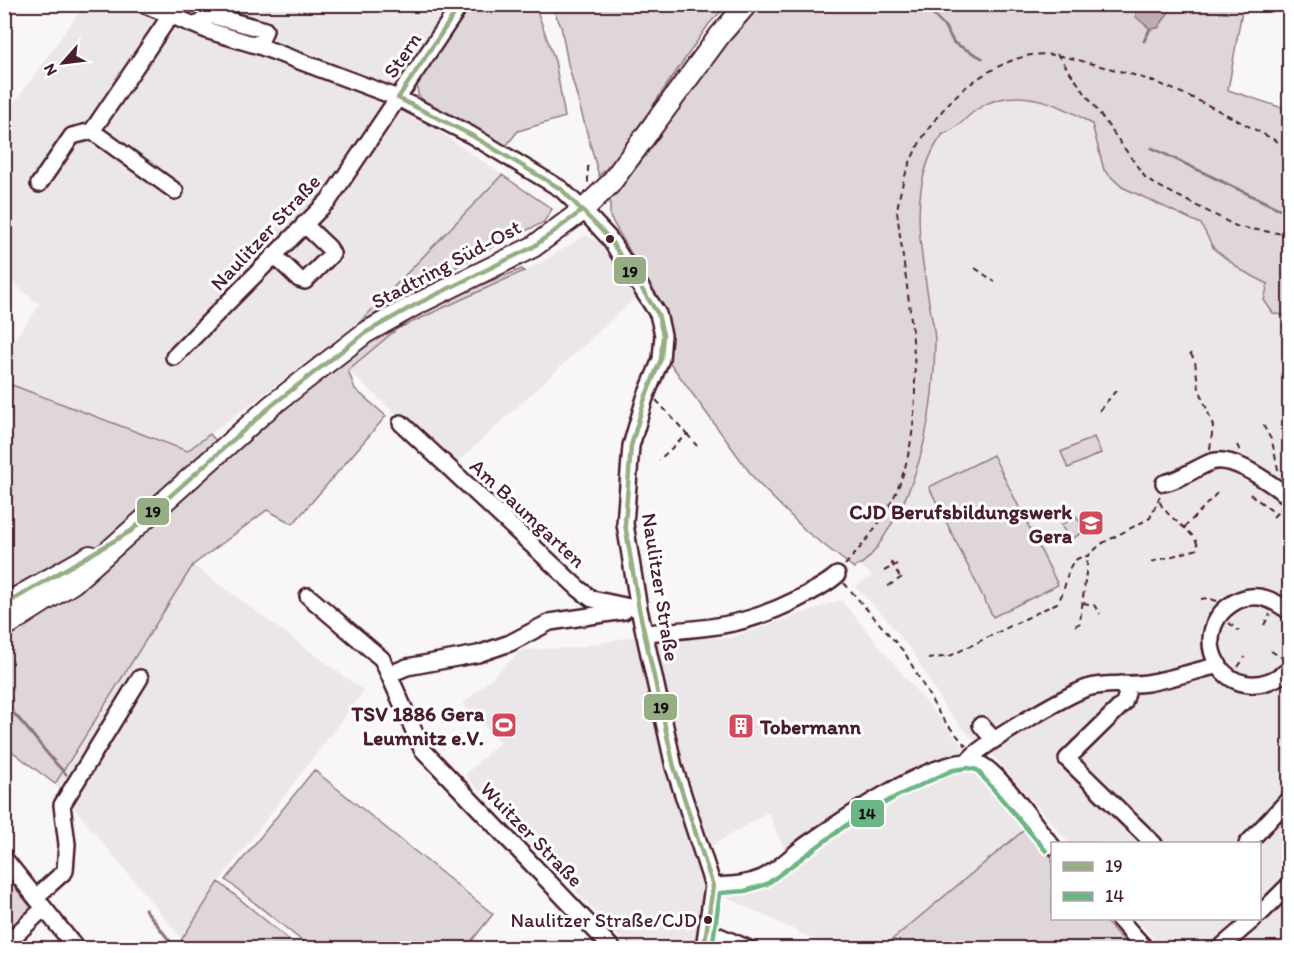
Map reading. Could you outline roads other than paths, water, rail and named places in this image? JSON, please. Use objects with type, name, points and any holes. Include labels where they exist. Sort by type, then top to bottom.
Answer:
[{"type":"main road","name":"Stadtring Süd-Ost","points":[[4,627],[73,583],[286,393],[365,333],[415,305],[533,247],[583,210],[610,184],[720,35],[747,4]]},
{"type":"main road","name":"Stadtring Süd-Ost","points":[[4,605],[131,531]]},
{"type":"street","name":"Naulitzer Straße","points":[[143,4],[199,27],[259,46],[398,99],[481,141],[561,189],[609,238],[658,314],[663,335],[661,359],[648,391],[631,446],[625,525],[639,609],[674,767],[712,886],[704,948]]},
{"type":"street","name":"Stern","points":[[398,99],[461,4]]},
{"type":"street","points":[[39,184],[72,136],[92,131],[170,16]]},
{"type":"street","name":"Naulitzer Straße","points":[[174,357],[329,200],[398,99]]},
{"type":"street","points":[[92,131],[175,191]]},
{"type":"street","points":[[274,255],[299,279],[305,281],[329,260],[332,254],[329,248],[304,224]]},
{"type":"street","name":"Am Baumgarten","points":[[401,423],[579,589],[592,599],[639,609]]},
{"type":"street","points":[[1164,483],[1222,460],[1245,468],[1290,497]]},
{"type":"street","points":[[644,633],[713,628],[742,623],[801,598],[837,574]]},
{"type":"street","name":"Wuitzer Straße","points":[[308,596],[382,659],[422,749],[612,948]]},
{"type":"street","points":[[1290,612],[1277,602],[1262,597],[1246,597],[1228,605],[1218,616],[1211,633],[1211,646],[1219,665],[1230,678],[1254,686],[1274,681],[1290,669]]},
{"type":"street","points":[[390,674],[407,667],[478,654],[510,643],[550,622],[639,609]]},
{"type":"street","points":[[712,886],[744,884],[764,877],[841,820],[894,789],[972,756],[993,740],[1085,689],[1166,680],[1219,665]]},
{"type":"street","points":[[4,946],[65,871],[67,844],[62,805],[69,788],[92,758],[140,678]]},
{"type":"street","points":[[1121,684],[1127,693],[1124,703],[1067,759],[1153,842]]},
{"type":"street","points":[[981,725],[993,740]]},
{"type":"street","points":[[972,756],[994,776],[1051,844]]},
{"type":"street","points":[[1248,842],[1290,798]]},
{"type":"street","points":[[4,858],[76,948]]},
{"type":"street","points":[[1261,913],[1290,884]]},
{"type":"street","points":[[1120,920],[1144,948]]},
{"type":"street","points":[[1220,948],[1253,920]]},
{"type":"street","points":[[707,931],[747,948]]},
{"type":"waterway","points":[[907,4],[930,11],[945,27],[954,43],[982,58]]},
{"type":"waterway","points":[[1144,41],[1150,29]]},
{"type":"waterway","points":[[1152,148],[1290,214]]},
{"type":"waterway","points":[[4,704],[66,774]]},
{"type":"waterway","points":[[145,909],[175,948]]},
{"type":"place","name":"CJD Berufsbildungswerk Gera","points":[[1091,523]]},
{"type":"place","name":"TSV 1886 Gera Leumnitz e.V.","points":[[504,725]]},
{"type":"place","name":"Tobermann","points":[[741,726]]},
{"type":"place","name":"Naulitzer Straße/CJD","points":[[708,920]]}]
